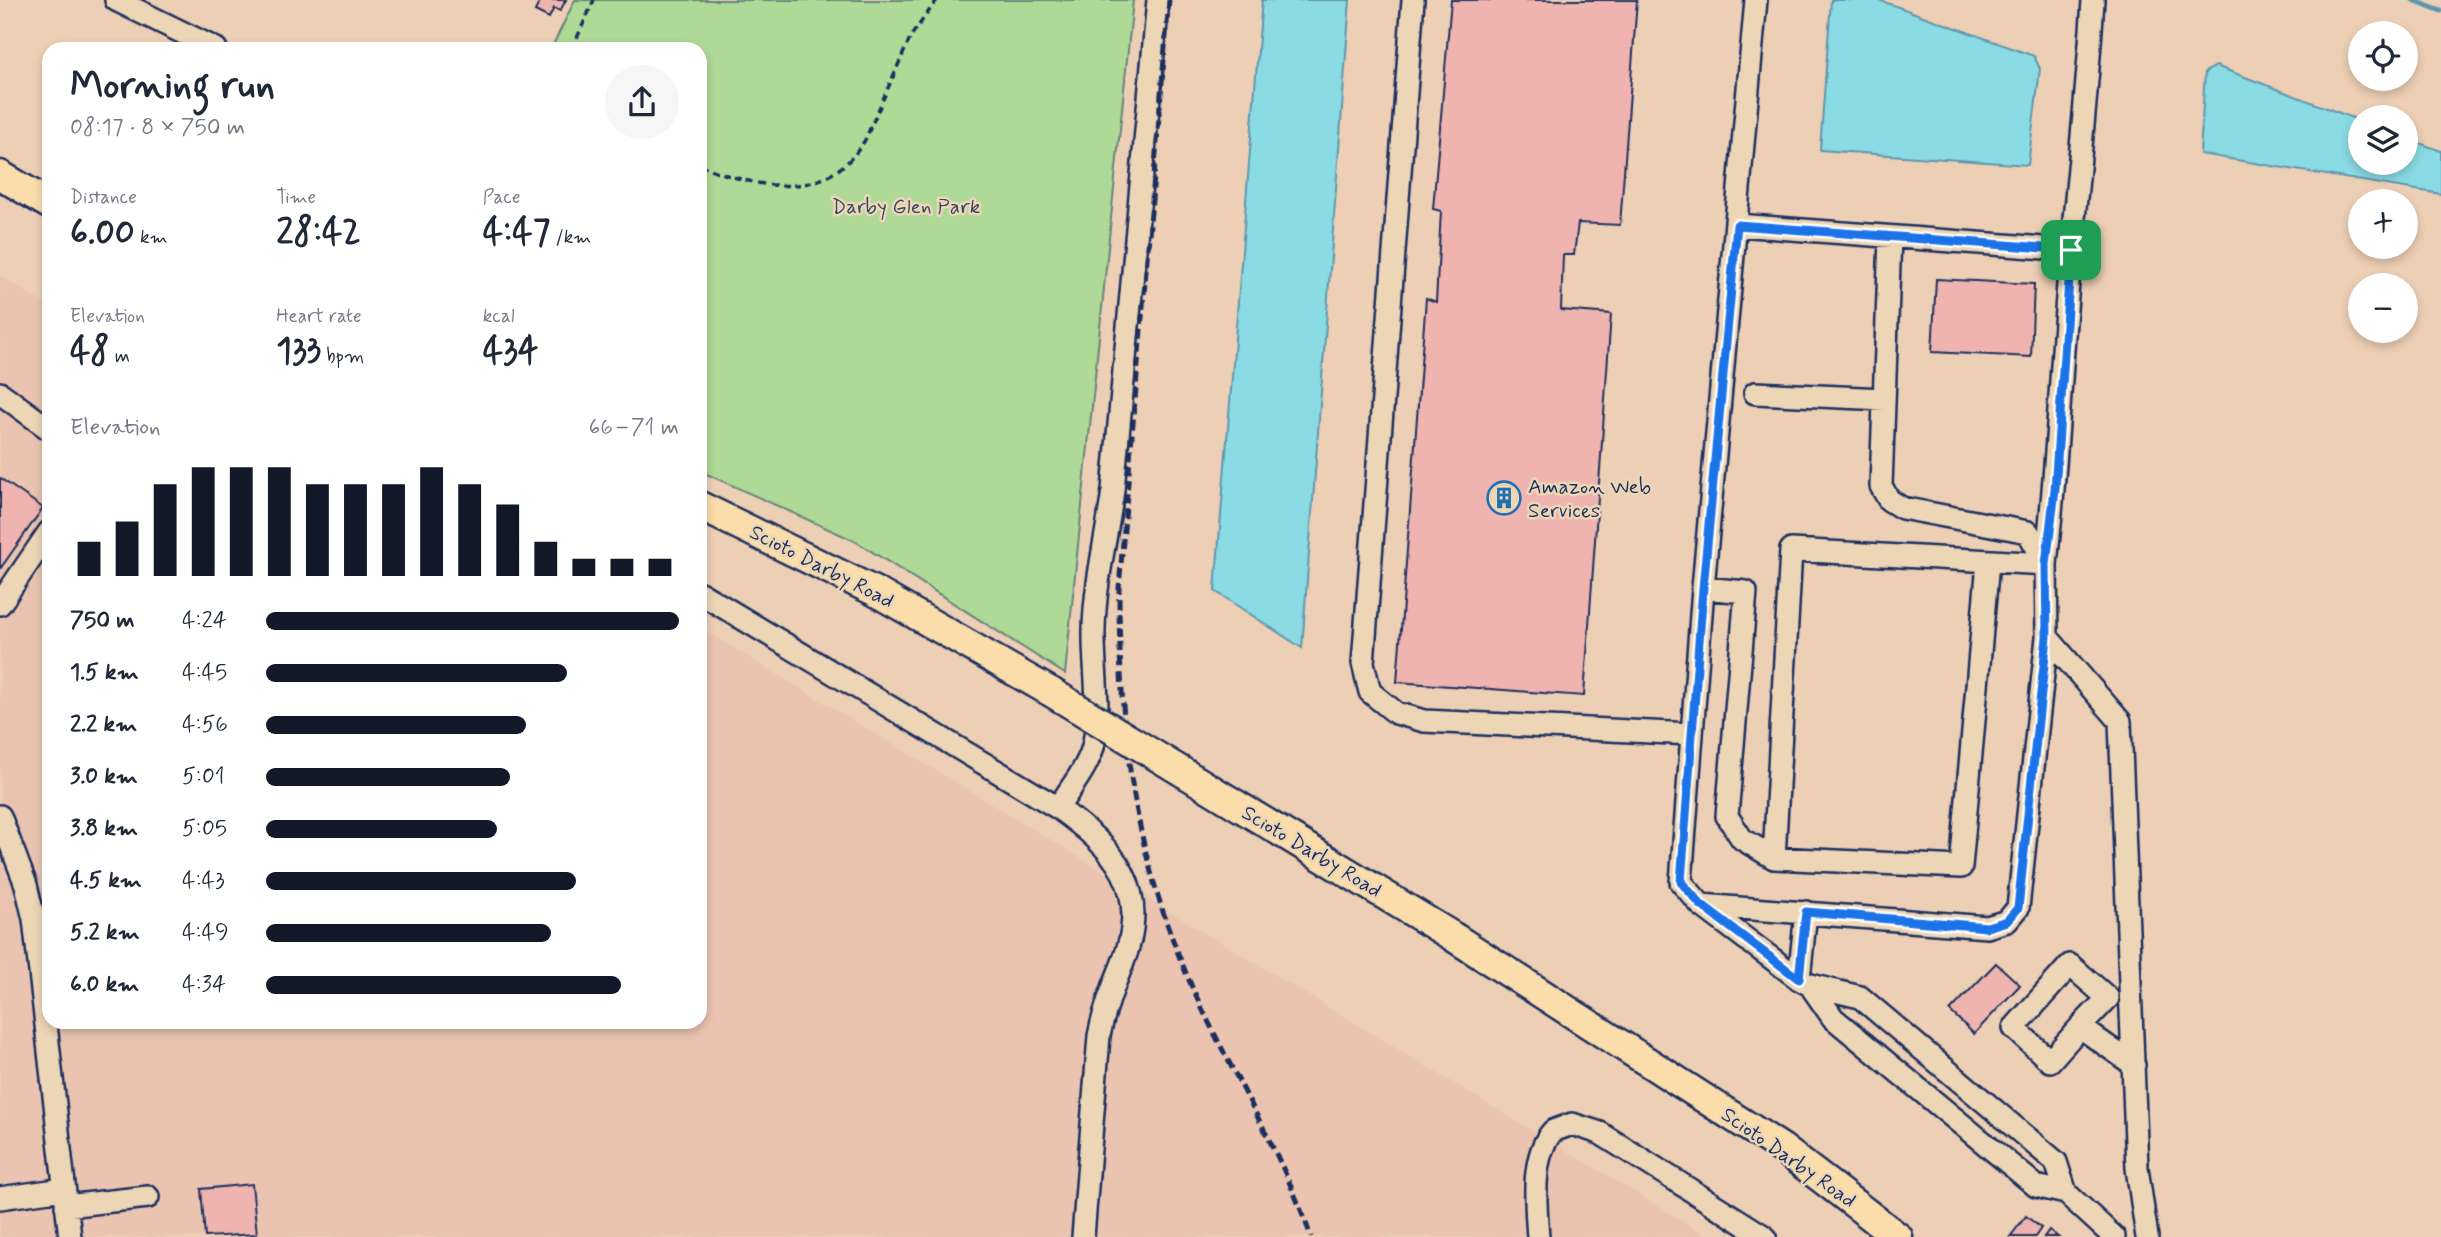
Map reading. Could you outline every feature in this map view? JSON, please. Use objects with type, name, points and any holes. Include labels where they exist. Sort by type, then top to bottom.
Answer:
[{"type":"main road","points":[[0,175],[42,200]]},
{"type":"main road","name":"Scioto Darby Road","points":[[707,509],[876,592],[1051,692],[1452,936],[1762,1135],[1898,1237]]},
{"type":"street","points":[[116,0],[202,42]]},
{"type":"street","points":[[1058,808],[1094,743],[1097,699],[1093,629],[1096,582],[1105,552],[1112,490],[1158,0]]},
{"type":"street","points":[[1413,0],[1363,663],[1370,692],[1395,713],[1424,721],[1692,734]]},
{"type":"street","points":[[1756,0],[1703,588],[1681,882],[1701,905],[1805,982],[1833,1018],[2036,1186],[2066,1194],[2113,1237]]},
{"type":"street","points":[[1701,905],[1987,927],[2007,921],[2018,908],[2047,637],[2046,564],[2055,490],[2071,250],[2086,117],[2093,0]]},
{"type":"street","points":[[1737,225],[2071,250]]},
{"type":"street","points":[[1890,237],[1881,486],[1889,500],[1902,508],[2028,532],[2046,564]]},
{"type":"street","points":[[0,393],[42,424]]},
{"type":"street","points":[[1755,394],[1884,399]]},
{"type":"street","points":[[0,604],[42,542]]},
{"type":"street","points":[[1774,858],[1791,550],[2046,564]]},
{"type":"street","points":[[1703,588],[1746,592],[1727,816],[1742,839],[1774,858],[1961,867],[1988,562]]},
{"type":"street","points":[[707,597],[1058,808],[1099,839],[1112,854],[1128,883],[1132,906],[1128,946],[1112,984],[1099,1036],[1083,1237]]},
{"type":"street","points":[[2047,637],[2120,721],[2137,1168],[2147,1237]]},
{"type":"street","points":[[0,817],[26,885],[34,919],[42,991]]},
{"type":"street","points":[[1805,982],[1806,912]]},
{"type":"street","points":[[2070,965],[2108,998],[2080,1027],[2050,1061],[2014,1028],[2070,965]]},
{"type":"street","points":[[1805,982],[1860,997],[2056,1162],[2066,1194]]},
{"type":"street","points":[[2080,1027],[2134,1065]]},
{"type":"street","points":[[46,1029],[70,1237]]},
{"type":"street","points":[[1538,1237],[1537,1196],[1541,1152],[1553,1131],[1572,1124],[1600,1133],[1765,1237]]},
{"type":"street","points":[[0,1198],[148,1198]]},
{"type":"path","points":[[575,42],[594,0]]},
{"type":"path","points":[[707,167],[767,186],[800,184],[836,173],[865,140],[911,36],[937,0]]},
{"type":"shaded area","points":[[0,276],[42,302],[42,1029],[707,1029],[707,632],[1709,1237],[0,1237]]},
{"type":"green space","name":"Darby Glen Park","points":[[575,0],[1133,0],[1065,674],[855,541],[707,474],[707,42],[554,42]]},
{"type":"water","points":[[1262,0],[1350,0],[1302,648],[1215,591]]},
{"type":"water","points":[[1831,0],[1879,0],[2034,56],[2040,69],[2028,165],[1820,150]]},
{"type":"water","points":[[2216,66],[2348,116],[2348,175],[2418,175],[2418,142],[2441,151],[2441,194],[2200,154],[2205,72]]},
{"type":"building","points":[[537,0],[566,0],[560,11],[554,8],[549,18],[535,11],[540,1]]},
{"type":"building","name":"Amazon Web Services","points":[[1451,0],[1637,0],[1620,225],[1578,223],[1574,255],[1563,255],[1561,310],[1611,314],[1584,696],[1397,682],[1426,298],[1436,302],[1441,211],[1433,209]]},
{"type":"building","points":[[1936,279],[2034,284],[2031,357],[1932,352]]},
{"type":"building","points":[[0,478],[42,509],[0,569]]},
{"type":"building","points":[[1996,963],[2020,985],[1974,1034],[1950,1011]]},
{"type":"building","points":[[252,1184],[257,1234],[205,1237],[201,1189]]},
{"type":"building","points":[[2026,1216],[2041,1228],[2035,1237],[2010,1237]]},
{"type":"building","points":[[2049,1230],[2058,1237],[2044,1237]]},
{"type":"waterway","points":[[2413,0],[2441,11]]},
{"type":"railway","points":[[1169,0],[1119,588],[1122,693],[1127,743],[1143,840],[1172,937],[1192,987],[1285,1173],[1311,1237]]},
{"type":"place","name":"Amazon Web Services","points":[[1504,498]]},
{"type":"route","points":[[1737,225],[2071,250],[2055,490],[2046,564],[2047,637],[2018,908],[2007,921],[1987,927],[1806,912],[1799,979],[1758,951],[1701,905],[1681,882],[1703,588],[1737,225]]}]
